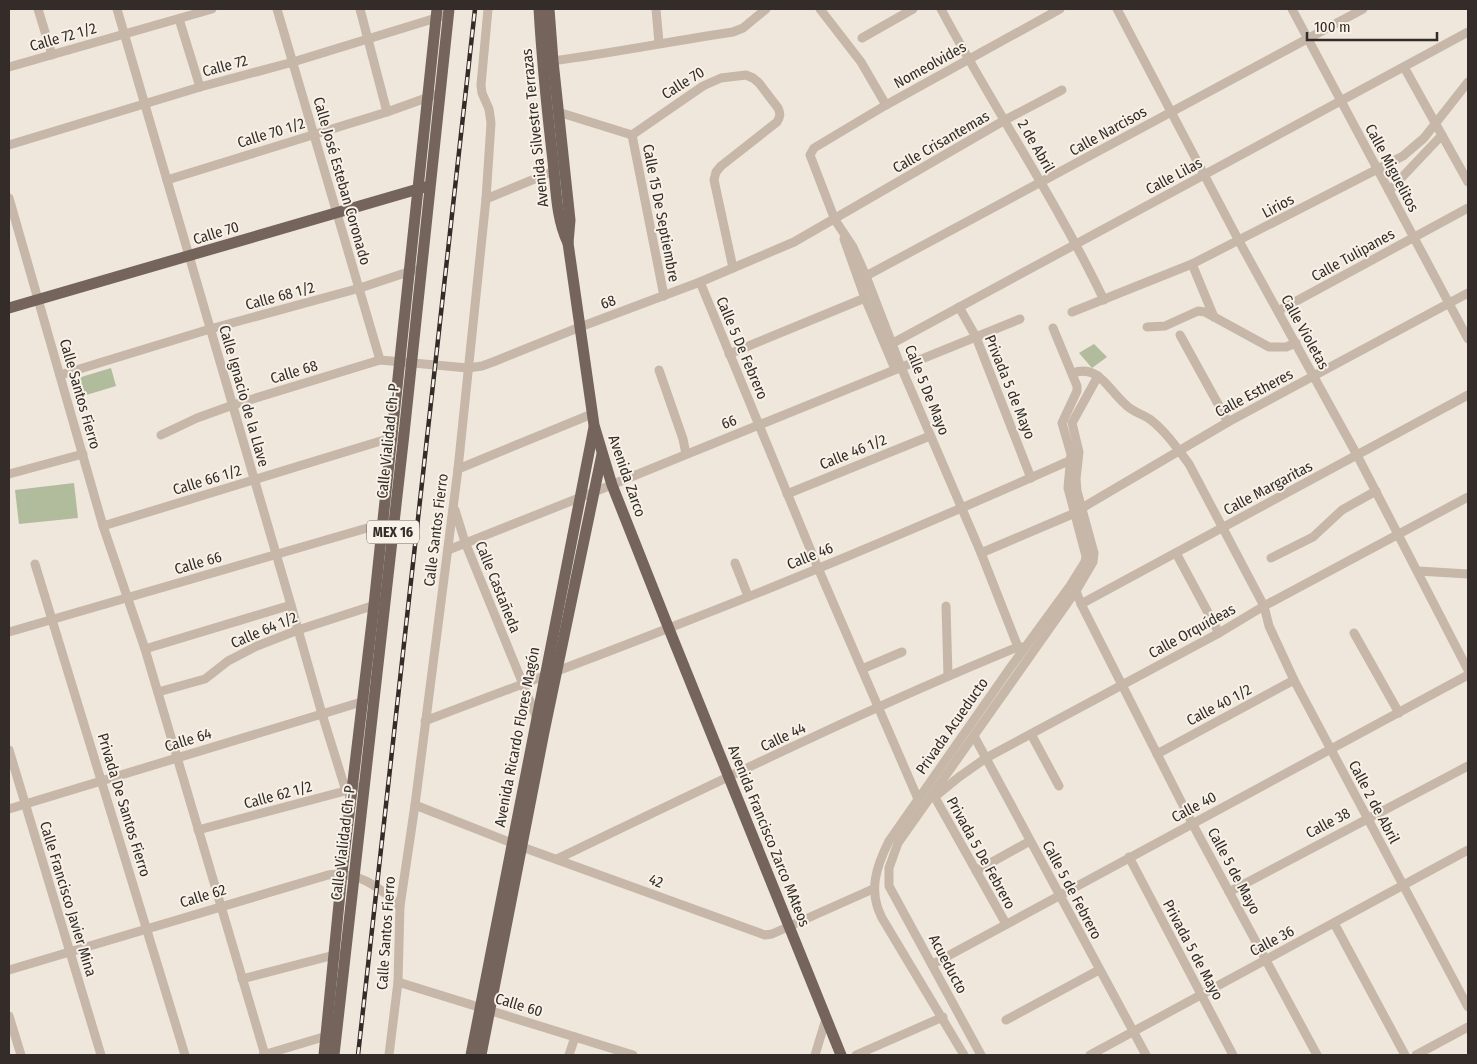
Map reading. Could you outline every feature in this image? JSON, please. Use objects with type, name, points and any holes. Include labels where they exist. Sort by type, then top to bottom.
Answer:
[{"type":"main road","name":"Avenida Silvestre Terrazas","points":[[539,9],[543,73],[554,171],[561,224],[568,243],[580,327]]},
{"type":"main road","name":"Avenida Silvestre Terrazas","points":[[549,9],[570,220],[568,243]]},
{"type":"main road","name":"Calle Vialidad Ch-P","points":[[324,1055],[331,1035],[345,953],[412,363],[449,11]]},
{"type":"main road","name":"Calle Vialidad Ch-P","points":[[334,1055],[331,1035],[334,955],[349,791],[363,702],[374,605],[437,13]]},
{"type":"main road","name":"Calle 70","points":[[9,308],[430,185]]},
{"type":"main road","name":"Avenida Zarco","points":[[580,327],[593,420],[602,454],[612,485],[669,628]]},
{"type":"main road","name":"Avenida Ricardo Flores Magón","points":[[517,845],[536,719],[593,420]]},
{"type":"main road","name":"Avenida Ricardo Flores Magón","points":[[481,1055],[485,1009],[517,845],[558,670],[602,454]]},
{"type":"main road","name":"Avenida Francisco Zarco MAteos","points":[[669,628],[841,1055]]},
{"type":"main road","name":"Avenida Ricardo Flores Magón","points":[[470,1055],[485,1009]]},
{"type":"street","points":[[38,9],[52,54]]},
{"type":"street","name":"Calle Ignacio de la Llave","points":[[117,9],[292,605],[322,714],[349,791]]},
{"type":"street","name":"Calle 72 1/2","points":[[9,67],[179,19],[198,11],[212,9]]},
{"type":"street","name":"Calle José Esteban Coronado","points":[[277,9],[380,360]]},
{"type":"street","points":[[360,9],[387,112]]},
{"type":"street","name":"Calle Santos Fierro","points":[[389,1055],[398,982],[400,906],[415,805],[458,469],[486,198],[491,123],[481,85],[488,9]]},
{"type":"street","points":[[656,9],[659,43]]},
{"type":"street","points":[[820,9],[861,62],[886,105]]},
{"type":"street","points":[[862,38],[913,9]]},
{"type":"street","name":"2 de Abril","points":[[941,9],[968,60],[1041,183],[1104,300]]},
{"type":"street","name":"Nomeolvides","points":[[814,148],[886,105],[1060,9]]},
{"type":"street","name":"Calle Violetas","points":[[1117,9],[1239,241],[1315,376],[1399,534],[1468,670]]},
{"type":"street","name":"Calle Miguelitos","points":[[1292,9],[1468,339]]},
{"type":"street","name":"Calle Narcisos","points":[[866,276],[1363,9]]},
{"type":"street","points":[[553,61],[733,32],[748,25],[763,10]]},
{"type":"street","name":"Calle 72","points":[[9,145],[200,87],[293,62],[369,38],[437,13],[449,11]]},
{"type":"street","points":[[179,19],[200,87]]},
{"type":"street","name":"Calle Lilas","points":[[893,343],[1468,32]]},
{"type":"street","points":[[1404,66],[1468,182]]},
{"type":"street","name":"Calle 70","points":[[632,135],[712,81],[721,78],[746,76],[753,78],[778,108],[780,117],[777,122],[716,172],[714,180],[733,268]]},
{"type":"street","name":"Lirios","points":[[1072,312],[1192,264],[1403,156],[1413,149],[1436,123],[1468,82]]},
{"type":"street","name":"Calle Crisantemas","points":[[834,220],[1005,120],[1062,90]]},
{"type":"street","name":"Calle 70 1/2","points":[[167,180],[387,112],[440,93]]},
{"type":"street","points":[[558,112],[632,135]]},
{"type":"street","name":"Calle 15 De Septiembre","points":[[632,135],[664,296]]},
{"type":"street","points":[[1390,191],[1442,136]]},
{"type":"street","name":"Calle 5 De Mayo","points":[[814,148],[810,155],[811,160],[834,220],[853,247],[866,276],[893,343],[898,368],[930,436],[1021,647]]},
{"type":"street","points":[[486,198],[554,171]]},
{"type":"street","name":"Calle Santos Fierro","points":[[9,198],[103,526],[145,649],[264,1055]]},
{"type":"street","name":"Calle Tulipanes","points":[[1278,311],[1468,208]]},
{"type":"street","name":"68","points":[[380,360],[468,368],[482,366],[700,282],[794,242],[834,220]]},
{"type":"street","points":[[842,232],[865,298],[898,368]]},
{"type":"street","points":[[1192,264],[1214,317]]},
{"type":"street","name":"Calle 68 1/2","points":[[60,375],[210,329],[360,288],[421,268]]},
{"type":"street","name":"Calle 5 De Febrero","points":[[700,282],[878,708]]},
{"type":"street","name":"Calle Estheres","points":[[981,554],[1078,510],[1228,422],[1468,293]]},
{"type":"street","points":[[729,354],[865,298]]},
{"type":"street","name":"Privada 5 de Mayo","points":[[959,307],[976,337],[1031,478]]},
{"type":"street","points":[[1147,326],[1165,326],[1198,311],[1205,312],[1269,347],[1286,347],[1296,343]]},
{"type":"street","name":"66","points":[[448,550],[1020,319]]},
{"type":"street","points":[[1054,328],[1076,381],[1077,391],[1062,423],[1070,448],[1071,460],[1068,488],[1078,510],[1094,557],[1093,562],[1073,589]]},
{"type":"street","points":[[1180,335],[1228,422]]},
{"type":"street","name":"Calle 68","points":[[161,435],[197,418],[380,360]]},
{"type":"street","points":[[659,370],[683,439],[686,454]]},
{"type":"street","points":[[1073,373],[1087,370],[1098,376],[1125,405],[1150,419],[1180,451],[1189,464],[1264,606]]},
{"type":"street","points":[[1078,510],[1076,479],[1079,452],[1072,423],[1098,376]]},
{"type":"street","name":"Calle Margaritas","points":[[1081,604],[1468,395]]},
{"type":"street","points":[[458,469],[593,420]]},
{"type":"street","name":"Calle 66 1/2","points":[[103,526],[404,434]]},
{"type":"street","name":"Calle 46 1/2","points":[[787,494],[930,436]]},
{"type":"street","points":[[9,474],[83,454]]},
{"type":"street","name":"Calle 46","points":[[558,670],[818,568],[962,509],[1071,460]]},
{"type":"street","points":[[1271,558],[1313,537],[1342,510],[1376,491]]},
{"type":"street","name":"Calle Orquídeas","points":[[934,796],[986,758],[1468,497]]},
{"type":"street","name":"Calle Castañeda","points":[[453,505],[464,542],[536,719],[544,732]]},
{"type":"street","name":"Calle 66","points":[[9,632],[394,521]]},
{"type":"street","points":[[1176,553],[1219,633]]},
{"type":"street","points":[[735,562],[748,596]]},
{"type":"street","name":"Privada De Santos Fierro","points":[[35,564],[185,1055]]},
{"type":"street","points":[[1418,571],[1468,574]]},
{"type":"street","name":"Calle 5 de Mayo","points":[[1073,589],[1192,823],[1317,1055]]},
{"type":"street","name":"Privada Acueducto","points":[[890,886],[889,868],[898,843],[934,796],[951,761],[1021,647],[1073,589]]},
{"type":"street","name":"Privada Acueducto","points":[[874,889],[885,849],[918,799],[974,736],[1073,589]]},
{"type":"street","name":"Calle 64 1/2","points":[[158,692],[205,678],[241,653],[298,630],[385,602]]},
{"type":"street","name":"Calle 64 1/2","points":[[145,649],[292,605]]},
{"type":"street","points":[[946,606],[948,676]]},
{"type":"street","name":"Calle 2 de Abril","points":[[1264,606],[1269,626],[1294,680],[1468,1008]]},
{"type":"street","points":[[1354,633],[1399,713]]},
{"type":"street","name":"Calle 44","points":[[557,859],[728,777],[948,676],[1021,647]]},
{"type":"street","points":[[862,669],[902,652]]},
{"type":"street","points":[[425,721],[558,670]]},
{"type":"street","name":"Calle 40","points":[[933,964],[1468,675]]},
{"type":"street","name":"Calle 40 1/2","points":[[1157,754],[1294,680]]},
{"type":"street","name":"Calle 64","points":[[9,809],[375,697]]},
{"type":"street","points":[[878,708],[918,799]]},
{"type":"street","points":[[1031,734],[1059,786]]},
{"type":"street","name":"Calle 5 de Febrero","points":[[974,736],[1146,1055]]},
{"type":"street","name":"Calle Francisco Javier Mina","points":[[9,750],[101,1055]]},
{"type":"street","name":"Calle 38","points":[[1229,892],[1468,766]]},
{"type":"street","name":"Calle 62 1/2","points":[[198,830],[364,786]]},
{"type":"street","name":"Privada 5 De Febrero","points":[[934,796],[1006,924]]},
{"type":"street","name":"42","points":[[415,805],[517,845],[765,935],[772,934],[874,889]]},
{"type":"street","points":[[976,871],[1030,841]]},
{"type":"street","name":"Calle 36","points":[[1090,1055],[1468,850]]},
{"type":"street","name":"Privada 5 de Mayo","points":[[1129,857],[1233,1055]]},
{"type":"street","name":"Calle 62","points":[[9,970],[328,875],[342,873],[354,876],[376,886],[400,906]]},
{"type":"street","name":"Acueducto","points":[[890,886],[981,1055]]},
{"type":"street","name":"Acueducto","points":[[874,889],[874,898],[882,918],[964,1055]]},
{"type":"street","points":[[1334,923],[1405,1055]]},
{"type":"street","points":[[242,979],[345,953]]},
{"type":"street","points":[[1006,1020],[1099,970]]},
{"type":"street","name":"Calle 60","points":[[398,982],[575,1037],[614,1052],[633,1055]]},
{"type":"street","points":[[9,1016],[21,1055]]},
{"type":"street","points":[[856,1055],[943,1017]]},
{"type":"street","points":[[815,1055],[826,1019]]},
{"type":"street","points":[[1416,1055],[1468,1027]]},
{"type":"street","points":[[264,1055],[331,1035]]},
{"type":"street","points":[[569,1055],[575,1037]]},
{"type":"green space","points":[[1094,344],[1107,357],[1092,368],[1079,353]]},
{"type":"green space","points":[[111,368],[116,386],[83,396],[78,378]]},
{"type":"green space","points":[[74,483],[78,518],[19,524],[15,490]]},
{"type":"railway","points":[[358,1055],[475,9]]}]
